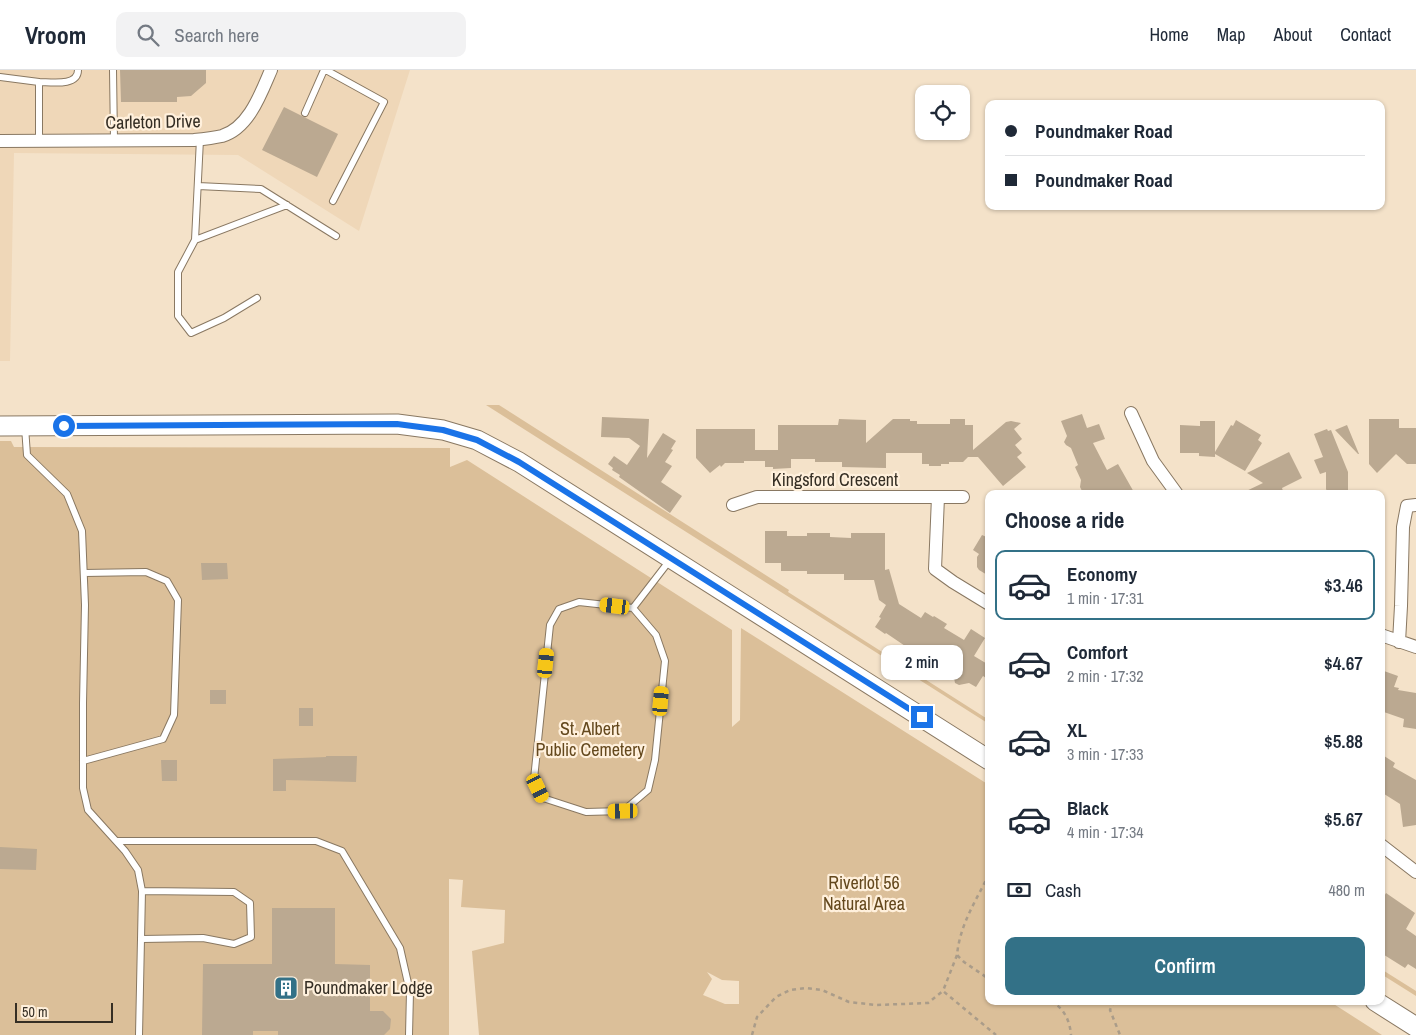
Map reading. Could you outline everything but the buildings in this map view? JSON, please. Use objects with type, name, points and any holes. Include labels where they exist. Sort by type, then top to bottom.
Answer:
[{"type":"street","name":"Carleton Drive","points":[[0,141],[194,140],[224,136],[247,117],[271,70]]},
{"type":"street","points":[[1131,413],[1153,461],[1173,490]]},
{"type":"street","points":[[0,426],[397,424],[443,430],[477,440],[519,462],[985,757]]},
{"type":"street","name":"Kingsford Crescent","points":[[733,505],[757,497],[963,497]]},
{"type":"street","points":[[938,497],[935,569],[985,602]]},
{"type":"street","points":[[1399,642],[1403,527],[1407,506],[1416,505]]},
{"type":"street","points":[[1385,637],[1416,647]]},
{"type":"street","points":[[1385,849],[1416,872]]},
{"type":"street","points":[[1381,1005],[1416,1027]]},
{"type":"lane","points":[[0,77],[39,82],[70,82],[78,75],[78,70]]},
{"type":"lane","points":[[113,70],[114,140]]},
{"type":"lane","points":[[305,113],[325,70],[384,102],[333,201]]},
{"type":"lane","points":[[39,82],[39,140]]},
{"type":"lane","points":[[200,139],[195,240],[178,272],[178,316],[191,333],[224,318],[257,298]]},
{"type":"lane","points":[[198,186],[261,189],[336,236]]},
{"type":"lane","points":[[195,240],[287,205]]},
{"type":"lane","points":[[25,426],[27,455],[67,494],[82,531],[85,605],[83,788],[88,810],[117,841],[138,870],[142,891],[139,1035]]},
{"type":"lane","points":[[633,608],[670,558]]},
{"type":"lane","points":[[83,761],[163,739],[174,714],[178,600],[168,581],[146,572],[84,573]]},
{"type":"lane","points":[[579,602],[633,608],[656,635],[665,661],[655,760],[648,790],[623,811],[586,812],[543,798],[534,778],[550,625],[559,610],[579,602]]},
{"type":"lane","points":[[117,841],[316,841],[342,851],[400,948],[410,992],[409,1035]]},
{"type":"lane","points":[[142,891],[234,892],[250,903],[251,937],[234,944],[203,938],[142,939]]},
{"type":"path","points":[[752,1035],[757,1017],[776,997],[790,990],[806,988],[822,990],[849,1002],[876,1006],[928,1003],[943,991],[957,954],[958,940],[985,882]]},
{"type":"path","points":[[957,954],[964,962],[985,976]]},
{"type":"path","points":[[943,991],[996,1035]]},
{"type":"path","points":[[1056,1005],[1063,1011],[1068,1020],[1071,1035]]},
{"type":"path","points":[[1112,1005],[1110,1010],[1120,1035]]},
{"type":"shaded area","points":[[0,70],[410,70],[359,231],[238,155],[14,153],[10,361],[0,361]]},
{"type":"green space","points":[[486,405],[499,405],[985,717],[985,721]]},
{"type":"green space","points":[[0,441],[11,441],[14,447],[450,448],[450,467],[467,460],[732,630],[732,727],[740,720],[741,628],[985,782],[985,1005],[1335,1005],[1382,1035],[479,1035],[472,951],[504,943],[505,910],[461,907],[463,880],[449,879],[449,1035],[0,1035]],"holes":[[[707,972],[722,980],[739,981],[739,1004],[725,1004],[703,995],[712,979]]]},
{"type":"green space","points":[[1385,972],[1416,991],[1416,996],[1385,977]]},
{"type":"place","name":"Poundmaker Lodge","points":[[286,988]]},
{"type":"route","points":[[64,426],[397,424],[443,430],[477,440],[519,462],[576,497],[922,717]]},
{"type":"park label","name":"St. Albert Public Cemetery","points":[[590,740]]},
{"type":"park label","name":"Riverlot 56 Natural Area","points":[[864,893]]}]
